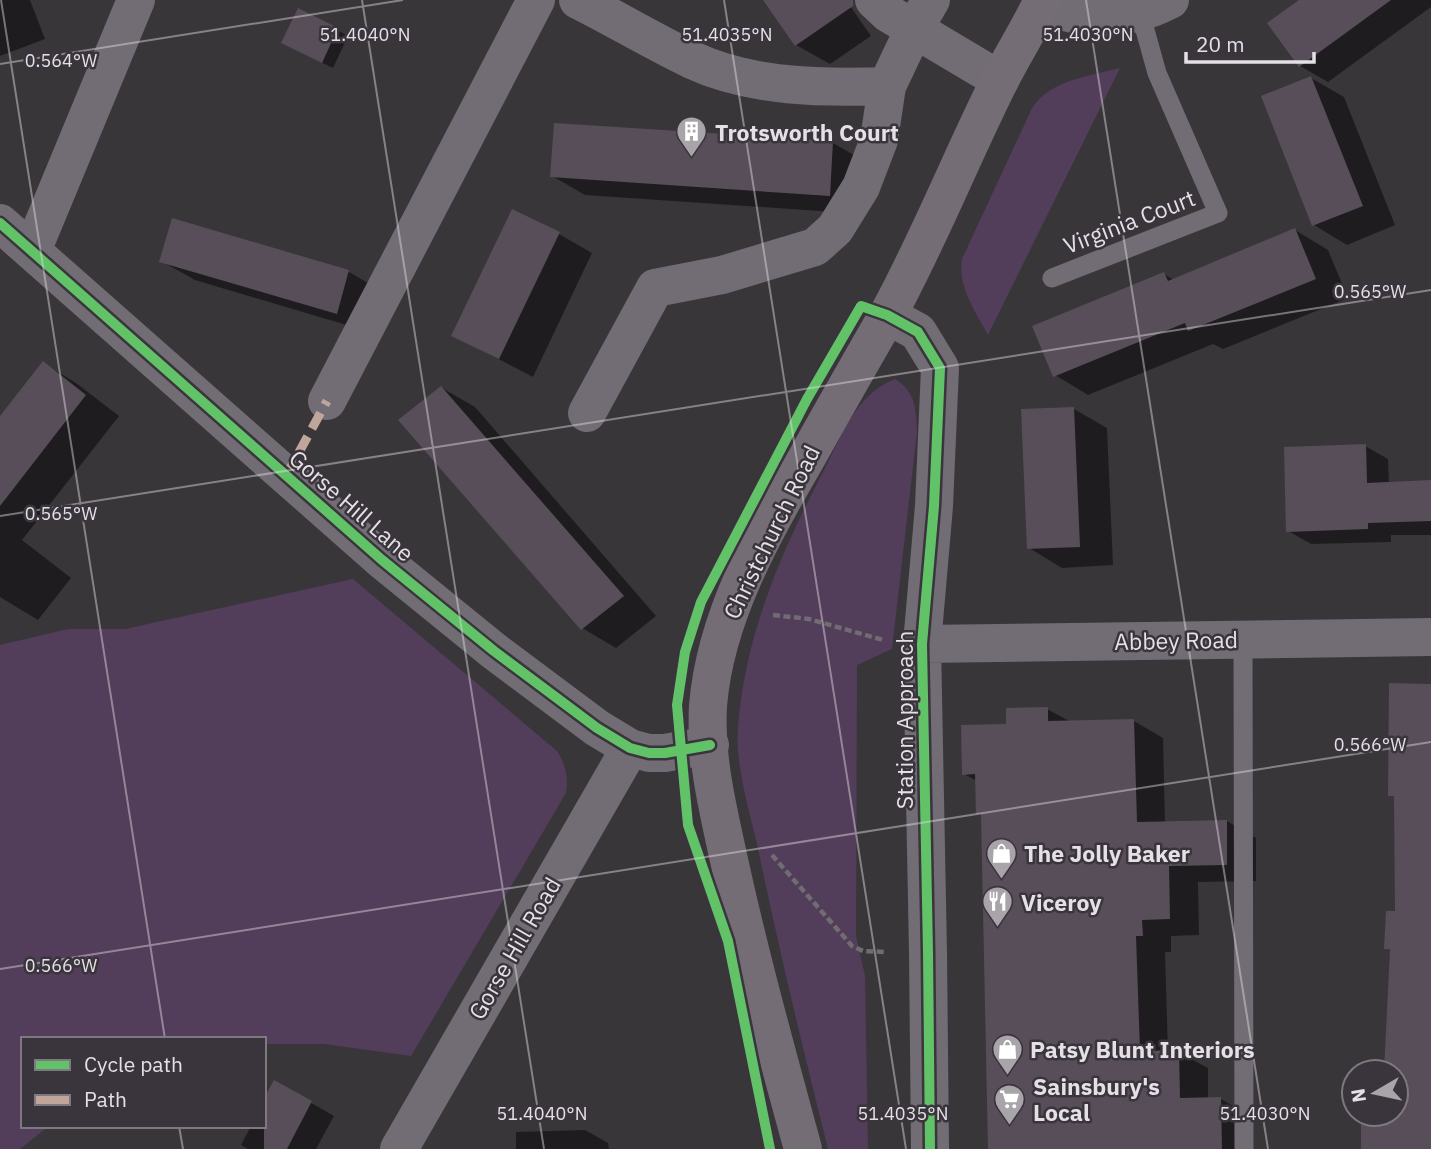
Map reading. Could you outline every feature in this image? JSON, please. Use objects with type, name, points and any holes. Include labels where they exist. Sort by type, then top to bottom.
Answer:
[{"type":"main road","name":"Christchurch Road","points":[[803,1149],[747,940],[715,795],[708,708],[713,670],[720,638],[732,606],[786,494],[887,315],[1000,80],[1042,3]]},
{"type":"street","points":[[32,251],[136,0]]},
{"type":"street","points":[[327,401],[536,0]]},
{"type":"street","points":[[578,0],[694,61],[742,77],[788,84],[887,86]]},
{"type":"street","points":[[874,0],[889,14],[922,15],[1000,80]]},
{"type":"street","points":[[1042,3],[1074,15],[1104,19],[1155,6]]},
{"type":"street","points":[[587,413],[655,288],[722,275],[789,257],[815,247],[835,229],[861,187],[879,140],[887,86],[922,15]]},
{"type":"street","name":"Gorse Hill Lane","points":[[0,223],[382,560],[494,651],[597,728],[630,748],[649,753],[710,745]]},
{"type":"street","name":"Station Approach","points":[[887,315],[918,332],[940,368],[934,506],[922,645],[930,1149]]},
{"type":"street","name":"Abbey Road","points":[[922,645],[1431,637]]},
{"type":"street","name":"Gorse Hill Road","points":[[399,1149],[630,748]]},
{"type":"lane","name":"Virginia Court","points":[[1052,278],[1219,213],[1157,73],[1155,6]]},
{"type":"lane","points":[[1243,639],[1244,1149]]},
{"type":"path","points":[[761,614],[809,619],[892,642],[922,645]]},
{"type":"path","points":[[764,845],[852,946],[863,951],[894,953]]},
{"type":"shaded area","points":[[1120,68],[988,335],[965,289],[962,259],[1032,108],[1040,98],[1071,80]]},
{"type":"shaded area","points":[[895,379],[911,395],[917,432],[892,649],[857,665],[856,936],[865,976],[868,1149],[828,1149],[744,789],[738,728],[756,631],[791,538],[849,421],[869,396]]},
{"type":"shaded area","points":[[353,579],[557,751],[567,776],[566,793],[411,1056],[324,1044],[266,1044],[266,1037],[21,1037],[21,1128],[46,1128],[20,1149],[0,1149],[0,645],[68,629],[125,629]]},
{"type":"building","points":[[763,0],[853,0],[853,6],[795,46]]},
{"type":"building","points":[[1299,0],[1391,0],[1299,67],[1267,23]]},
{"type":"building","points":[[298,8],[338,28],[322,63],[281,43]]},
{"type":"building","points":[[1311,76],[1363,206],[1312,226],[1261,96]]},
{"type":"building","name":"Trotsworth Court","points":[[554,123],[833,141],[830,196],[550,177]]},
{"type":"building","points":[[512,209],[560,232],[499,359],[451,336]]},
{"type":"building","points":[[172,218],[349,270],[337,314],[159,262]]},
{"type":"building","points":[[1295,228],[1316,279],[1188,331],[1185,323],[1053,377],[1032,326],[1164,272],[1168,281]]},
{"type":"building","points":[[43,361],[86,395],[0,506],[0,416]]},
{"type":"building","points":[[441,386],[624,596],[581,630],[398,420]]},
{"type":"building","points":[[1074,407],[1080,547],[1027,549],[1021,409]]},
{"type":"building","points":[[1366,444],[1367,483],[1431,480],[1431,521],[1368,523],[1368,529],[1286,532],[1284,447]]},
{"type":"building","points":[[1389,683],[1431,684],[1431,1149],[1361,1149],[1361,1128],[1410,1128],[1410,1058],[1385,1058],[1390,949],[1384,949],[1386,911],[1395,911],[1394,796],[1388,796]]},
{"type":"building","points":[[1048,707],[1048,721],[1134,719],[1137,822],[1227,820],[1227,865],[1169,866],[1170,919],[1142,920],[1143,936],[1136,936],[1140,1051],[1179,1050],[1180,1098],[1221,1097],[1222,1149],[988,1149],[981,814],[976,814],[975,774],[962,775],[961,725],[1006,724],[1006,708]]},
{"type":"building","points":[[274,1080],[312,1101],[287,1149],[264,1149],[266,1094]]},
{"type":"marked path","points":[[286,476],[327,401]]},
{"type":"cycle path","points":[[0,223],[382,560],[494,651],[597,728],[630,748],[649,753],[710,745]]},
{"type":"cycle path","points":[[770,1149],[728,941],[688,825],[677,705],[685,652],[701,602],[807,399],[861,306],[887,315],[918,332],[940,368],[934,506],[922,644],[930,1149]]},
{"type":"place","name":"Trotsworth Court","points":[[692,159]]},
{"type":"place","name":"The Jolly Baker","points":[[1001,880]]},
{"type":"place","name":"Viceroy","points":[[998,929]]},
{"type":"place","name":"Patsy Blunt Interiors","points":[[1007,1076]]},
{"type":"place","name":"Sainsbury's Local","points":[[1010,1126]]}]
